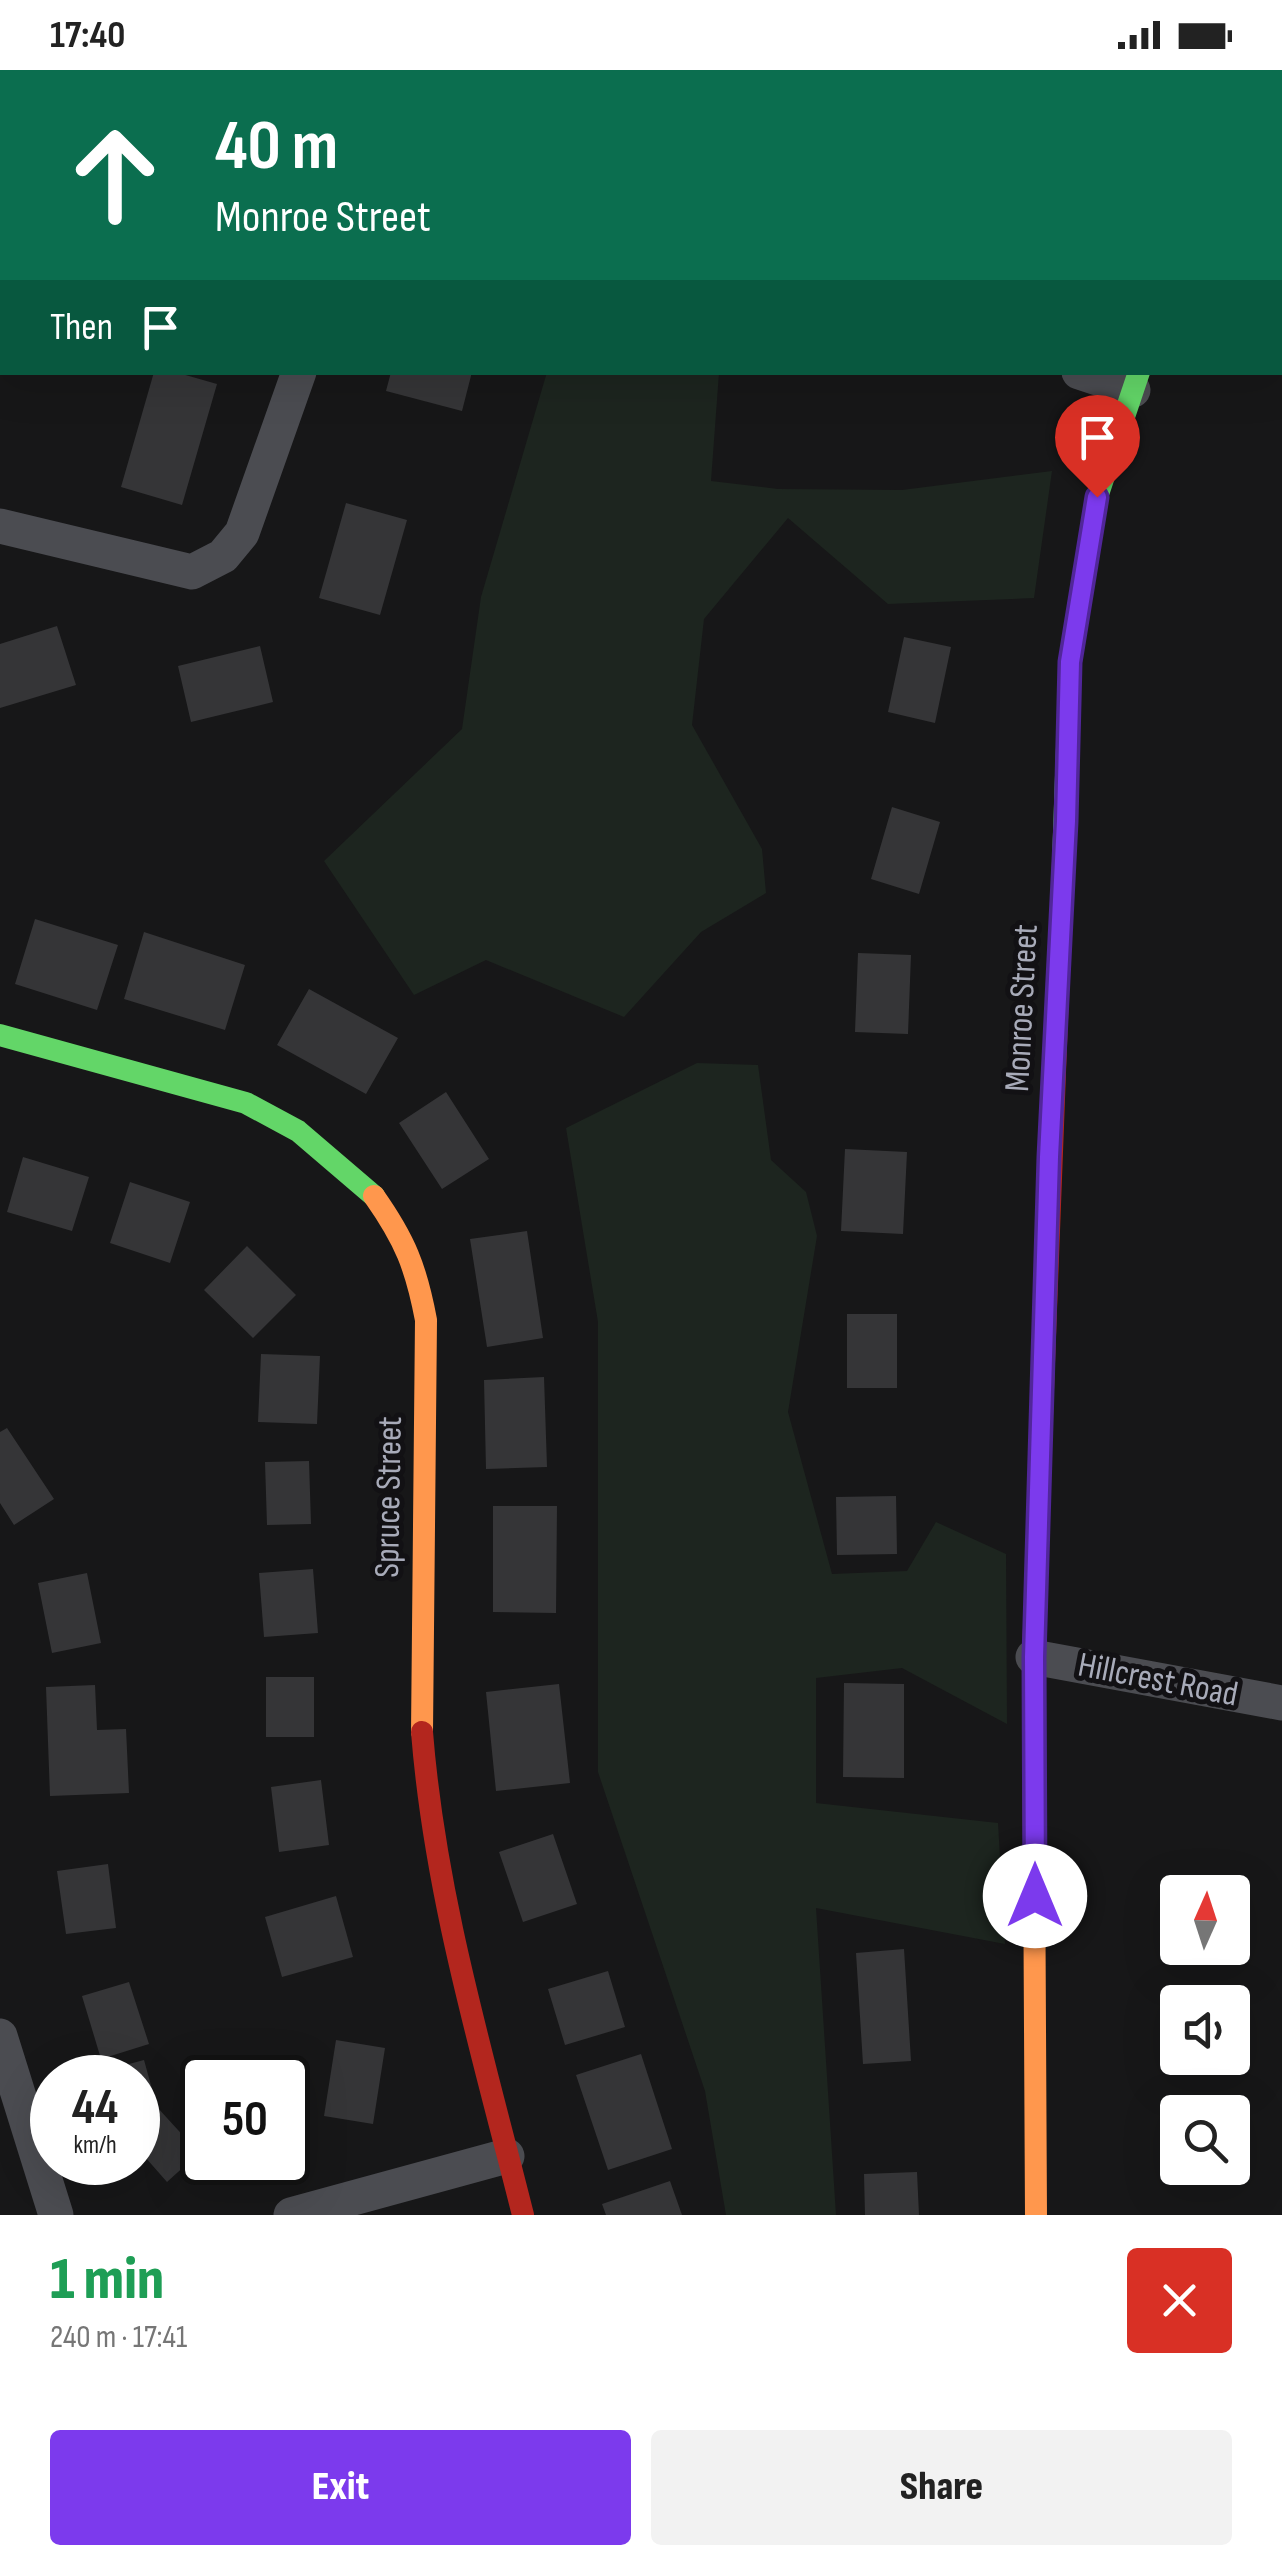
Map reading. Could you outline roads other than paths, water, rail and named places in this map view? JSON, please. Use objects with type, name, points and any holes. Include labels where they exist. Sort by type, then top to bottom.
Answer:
[{"type":"main road","name":"Monroe Street","points":[[1036,2215],[1034,1657],[1049,1157],[1070,662],[1097,497],[1136,381]]},
{"type":"main road","name":"Spruce Street","points":[[0,1035],[246,1104],[298,1131],[368,1190],[396,1227],[417,1272],[426,1320],[422,1734],[434,1842],[452,1930],[524,2215]]},
{"type":"street","points":[[0,526],[192,572],[223,556],[242,532],[298,375]]},
{"type":"street","points":[[1099,375],[1136,381]]},
{"type":"street","name":"Hillcrest Road","points":[[1034,1657],[1282,1703]]},
{"type":"street","points":[[0,2036],[56,2215]]},
{"type":"street","points":[[291,2215],[507,2156]]}]
